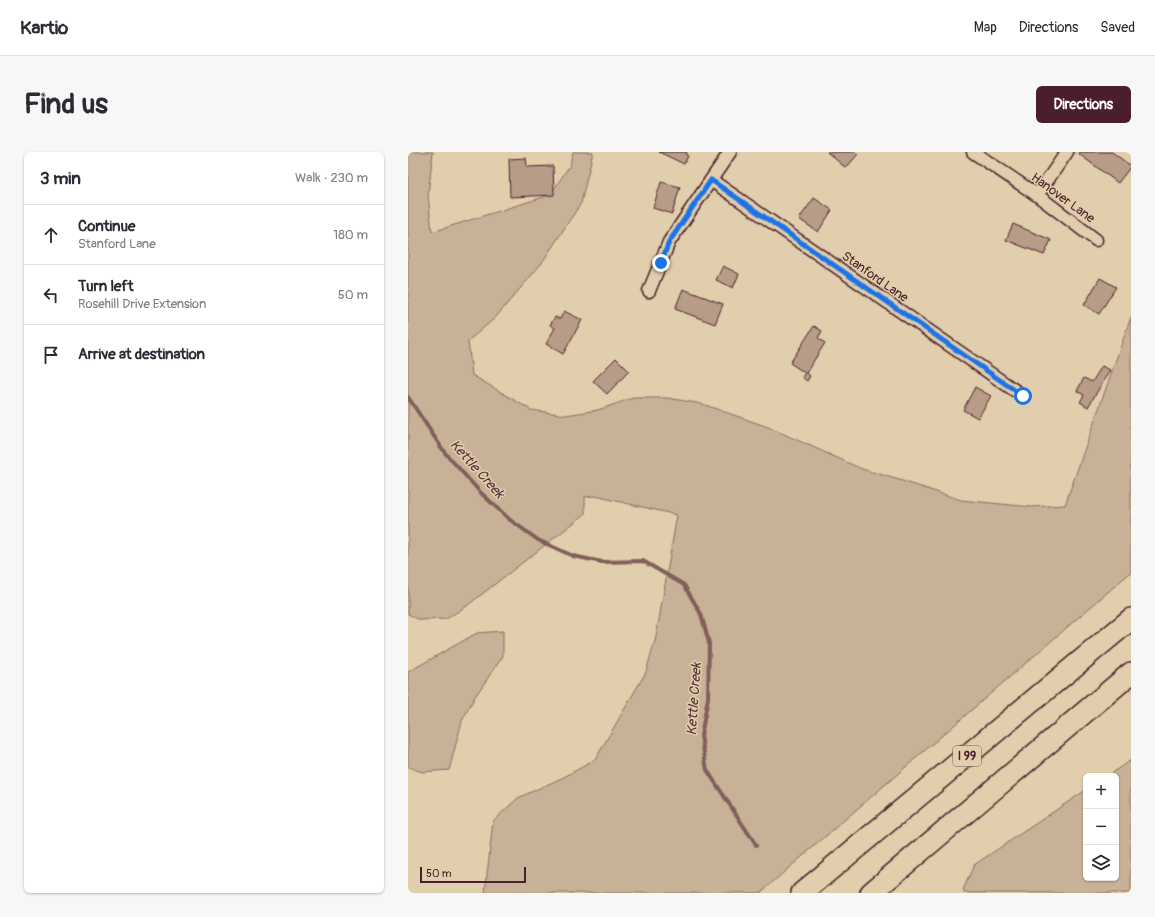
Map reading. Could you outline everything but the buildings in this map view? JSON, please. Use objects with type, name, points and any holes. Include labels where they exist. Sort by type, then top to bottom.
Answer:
[{"type":"highway","name":"I 99","points":[[802,893],[1131,618]]},
{"type":"highway","points":[[871,893],[1131,673]]},
{"type":"street","points":[[649,291],[669,242],[730,152]]},
{"type":"street","name":"Hanover Lane","points":[[973,152],[1037,195],[1096,240]]},
{"type":"street","points":[[1037,195],[1067,152]]},
{"type":"street","name":"Stanford Lane","points":[[711,180],[1023,396]]},
{"type":"shaded area","points":[[408,152],[433,152],[428,195],[432,232],[550,195],[570,165],[573,152],[593,152],[581,203],[541,264],[495,318],[468,341],[472,375],[531,410],[566,415],[598,410],[633,398],[668,398],[702,404],[768,427],[862,469],[961,500],[1031,507],[1065,505],[1131,317],[1131,572],[760,893],[485,893],[493,821],[518,798],[564,777],[595,760],[646,672],[656,637],[677,515],[595,496],[585,497],[585,514],[468,605],[446,619],[420,620],[408,614]]},
{"type":"shaded area","points":[[503,631],[503,656],[474,698],[462,721],[449,770],[422,772],[408,767],[408,672],[477,633]]},
{"type":"shaded area","points":[[1131,760],[1131,893],[964,893],[963,890],[974,865],[1083,792],[1083,881],[1119,881],[1119,773],[1112,773]]},
{"type":"waterway","name":"Kettle Creek","points":[[408,397],[445,453],[481,493],[509,519],[538,540],[573,556],[602,562],[643,561],[684,585],[701,614],[709,643],[708,698],[701,736],[707,770],[756,845]]},
{"type":"route","points":[[661,263],[669,242],[711,180],[1023,396]]}]
